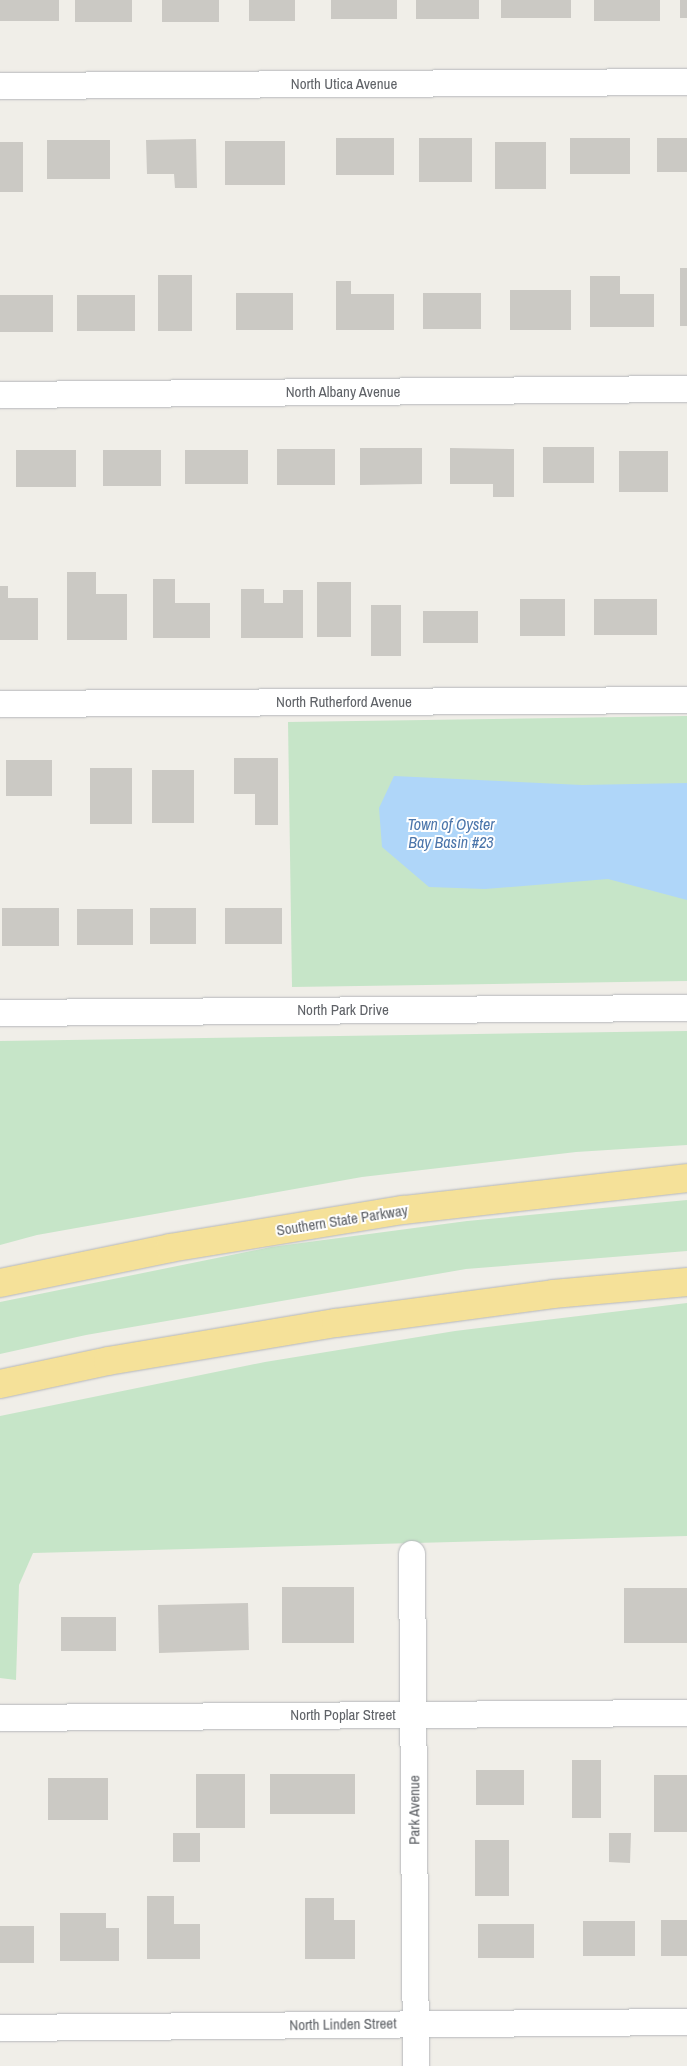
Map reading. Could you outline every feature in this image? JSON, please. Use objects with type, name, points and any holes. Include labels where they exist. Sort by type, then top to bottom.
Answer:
[{"type":"highway","name":"Southern State Parkway","points":[[0,1283],[170,1248],[403,1210],[687,1178]]},
{"type":"highway","points":[[0,1384],[108,1361],[336,1323],[553,1294],[687,1282]]},
{"type":"street","name":"North Utica Avenue","points":[[0,86],[687,82]]},
{"type":"street","name":"North Albany Avenue","points":[[0,394],[687,390]]},
{"type":"street","name":"North Rutherford Avenue","points":[[0,704],[687,700]]},
{"type":"street","name":"North Park Drive","points":[[0,1013],[687,1008]]},
{"type":"street","name":"Park Avenue","points":[[412,1554],[416,2066]]},
{"type":"street","name":"North Poplar Street","points":[[0,1718],[687,1713]]},
{"type":"street","name":"North Linden Street","points":[[0,2028],[687,2022]]},
{"type":"green space","points":[[687,716],[687,981],[292,987],[288,722]]},
{"type":"green space","points":[[687,1031],[687,1145],[576,1152],[362,1177],[37,1235],[0,1245],[0,1041]]},
{"type":"green space","points":[[687,1200],[687,1251],[466,1269],[86,1335],[0,1354],[0,1302],[271,1247],[467,1221]]},
{"type":"green space","points":[[687,1303],[687,1536],[33,1553],[19,1585],[16,1680],[0,1678],[0,1416],[265,1362],[455,1331]]},
{"type":"water","name":"Town of Oyster Bay Basin #23","points":[[394,776],[582,785],[687,783],[687,900],[608,879],[485,889],[429,887],[382,847],[379,808]]},
{"type":"building","points":[[0,0],[59,0],[59,21],[0,21]]},
{"type":"building","points":[[75,0],[132,0],[132,22],[75,22]]},
{"type":"building","points":[[162,0],[219,0],[219,22],[162,22]]},
{"type":"building","points":[[249,0],[295,0],[295,21],[249,21]]},
{"type":"building","points":[[331,0],[397,0],[397,19],[331,19]]},
{"type":"building","points":[[416,0],[479,0],[479,19],[416,19]]},
{"type":"building","points":[[501,0],[571,0],[571,18],[501,18]]},
{"type":"building","points":[[594,0],[660,0],[660,21],[594,21]]},
{"type":"building","points":[[680,0],[687,0],[687,18],[680,18]]},
{"type":"building","points":[[336,138],[394,138],[394,175],[336,175]]},
{"type":"building","points":[[419,138],[472,138],[472,182],[419,182]]},
{"type":"building","points":[[570,138],[630,138],[630,174],[570,174]]},
{"type":"building","points":[[657,138],[687,138],[687,172],[657,172]]},
{"type":"building","points":[[196,139],[197,188],[175,188],[174,174],[147,174],[146,140]]},
{"type":"building","points":[[47,140],[110,140],[110,179],[47,179]]},
{"type":"building","points":[[225,141],[285,141],[285,185],[225,185]]},
{"type":"building","points":[[0,142],[23,142],[23,192],[0,192]]},
{"type":"building","points":[[495,142],[546,142],[546,189],[495,189]]},
{"type":"building","points":[[680,268],[687,268],[687,326],[680,326]]},
{"type":"building","points":[[158,275],[192,275],[192,331],[158,331]]},
{"type":"building","points":[[590,276],[620,276],[620,294],[654,294],[654,327],[590,327]]},
{"type":"building","points":[[336,281],[351,281],[351,294],[394,294],[394,330],[336,330]]},
{"type":"building","points":[[510,290],[571,290],[571,330],[510,330]]},
{"type":"building","points":[[236,293],[293,293],[293,330],[236,330]]},
{"type":"building","points":[[423,293],[481,293],[481,329],[423,329]]},
{"type":"building","points":[[0,295],[53,295],[53,332],[0,332]]},
{"type":"building","points":[[77,295],[135,295],[135,331],[77,331]]},
{"type":"building","points":[[543,447],[594,447],[594,483],[543,483]]},
{"type":"building","points":[[360,448],[422,448],[422,484],[360,485]]},
{"type":"building","points":[[450,448],[514,449],[514,497],[493,497],[493,484],[450,484]]},
{"type":"building","points":[[277,449],[335,449],[335,485],[277,485]]},
{"type":"building","points":[[16,450],[76,450],[76,487],[16,487]]},
{"type":"building","points":[[103,450],[161,450],[161,486],[103,486]]},
{"type":"building","points":[[185,450],[248,450],[248,484],[185,484]]},
{"type":"building","points":[[619,451],[668,451],[668,492],[619,492]]},
{"type":"building","points":[[67,572],[96,572],[96,594],[127,594],[127,640],[67,640]]},
{"type":"building","points":[[153,579],[175,579],[175,603],[210,603],[210,638],[153,638]]},
{"type":"building","points":[[317,582],[351,582],[351,637],[317,637]]},
{"type":"building","points":[[0,586],[8,586],[8,598],[38,598],[38,640],[0,640]]},
{"type":"building","points":[[241,589],[264,589],[264,603],[283,603],[283,590],[303,590],[303,638],[241,638]]},
{"type":"building","points":[[520,599],[565,599],[565,636],[520,636]]},
{"type":"building","points":[[594,599],[657,599],[657,635],[594,635]]},
{"type":"building","points":[[371,605],[401,605],[401,656],[371,656]]},
{"type":"building","points":[[423,611],[478,611],[478,643],[423,643]]},
{"type":"building","points":[[234,758],[278,758],[278,825],[255,825],[255,794],[234,794]]},
{"type":"building","points":[[6,760],[52,760],[52,796],[6,796]]},
{"type":"building","points":[[90,768],[132,768],[132,824],[90,824]]},
{"type":"building","points":[[152,770],[194,770],[194,823],[152,823]]},
{"type":"building","points":[[2,908],[59,908],[59,946],[2,946]]},
{"type":"building","points":[[150,908],[196,908],[196,944],[150,944]]},
{"type":"building","points":[[225,908],[282,908],[282,944],[225,944]]},
{"type":"building","points":[[77,909],[133,909],[133,945],[77,945]]},
{"type":"building","points":[[282,1587],[354,1587],[354,1643],[282,1643]]},
{"type":"building","points":[[624,1588],[687,1588],[687,1643],[624,1643]]},
{"type":"building","points":[[248,1603],[249,1650],[159,1653],[158,1605]]},
{"type":"building","points":[[61,1617],[116,1617],[116,1651],[61,1651]]},
{"type":"building","points":[[572,1760],[601,1760],[601,1818],[572,1818]]},
{"type":"building","points":[[476,1770],[524,1770],[524,1805],[476,1805]]},
{"type":"building","points":[[196,1774],[245,1774],[245,1828],[196,1828]]},
{"type":"building","points":[[270,1774],[355,1774],[355,1814],[270,1814]]},
{"type":"building","points":[[654,1775],[687,1775],[687,1832],[654,1832]]},
{"type":"building","points":[[48,1778],[108,1778],[108,1820],[48,1820]]},
{"type":"building","points":[[173,1833],[200,1833],[200,1862],[173,1862]]},
{"type":"building","points":[[609,1833],[631,1833],[630,1863],[609,1862]]},
{"type":"building","points":[[475,1840],[509,1840],[509,1896],[475,1896]]},
{"type":"building","points":[[147,1896],[174,1896],[174,1924],[200,1924],[200,1959],[147,1959]]},
{"type":"building","points":[[305,1898],[334,1898],[334,1920],[355,1920],[355,1959],[305,1959]]},
{"type":"building","points":[[60,1913],[106,1913],[106,1928],[119,1928],[119,1961],[60,1961]]},
{"type":"building","points":[[661,1920],[687,1920],[687,1956],[661,1956]]},
{"type":"building","points":[[583,1921],[635,1921],[635,1956],[583,1956]]},
{"type":"building","points":[[478,1924],[534,1924],[534,1958],[478,1958]]},
{"type":"building","points":[[0,1926],[34,1926],[34,1963],[0,1963]]}]
